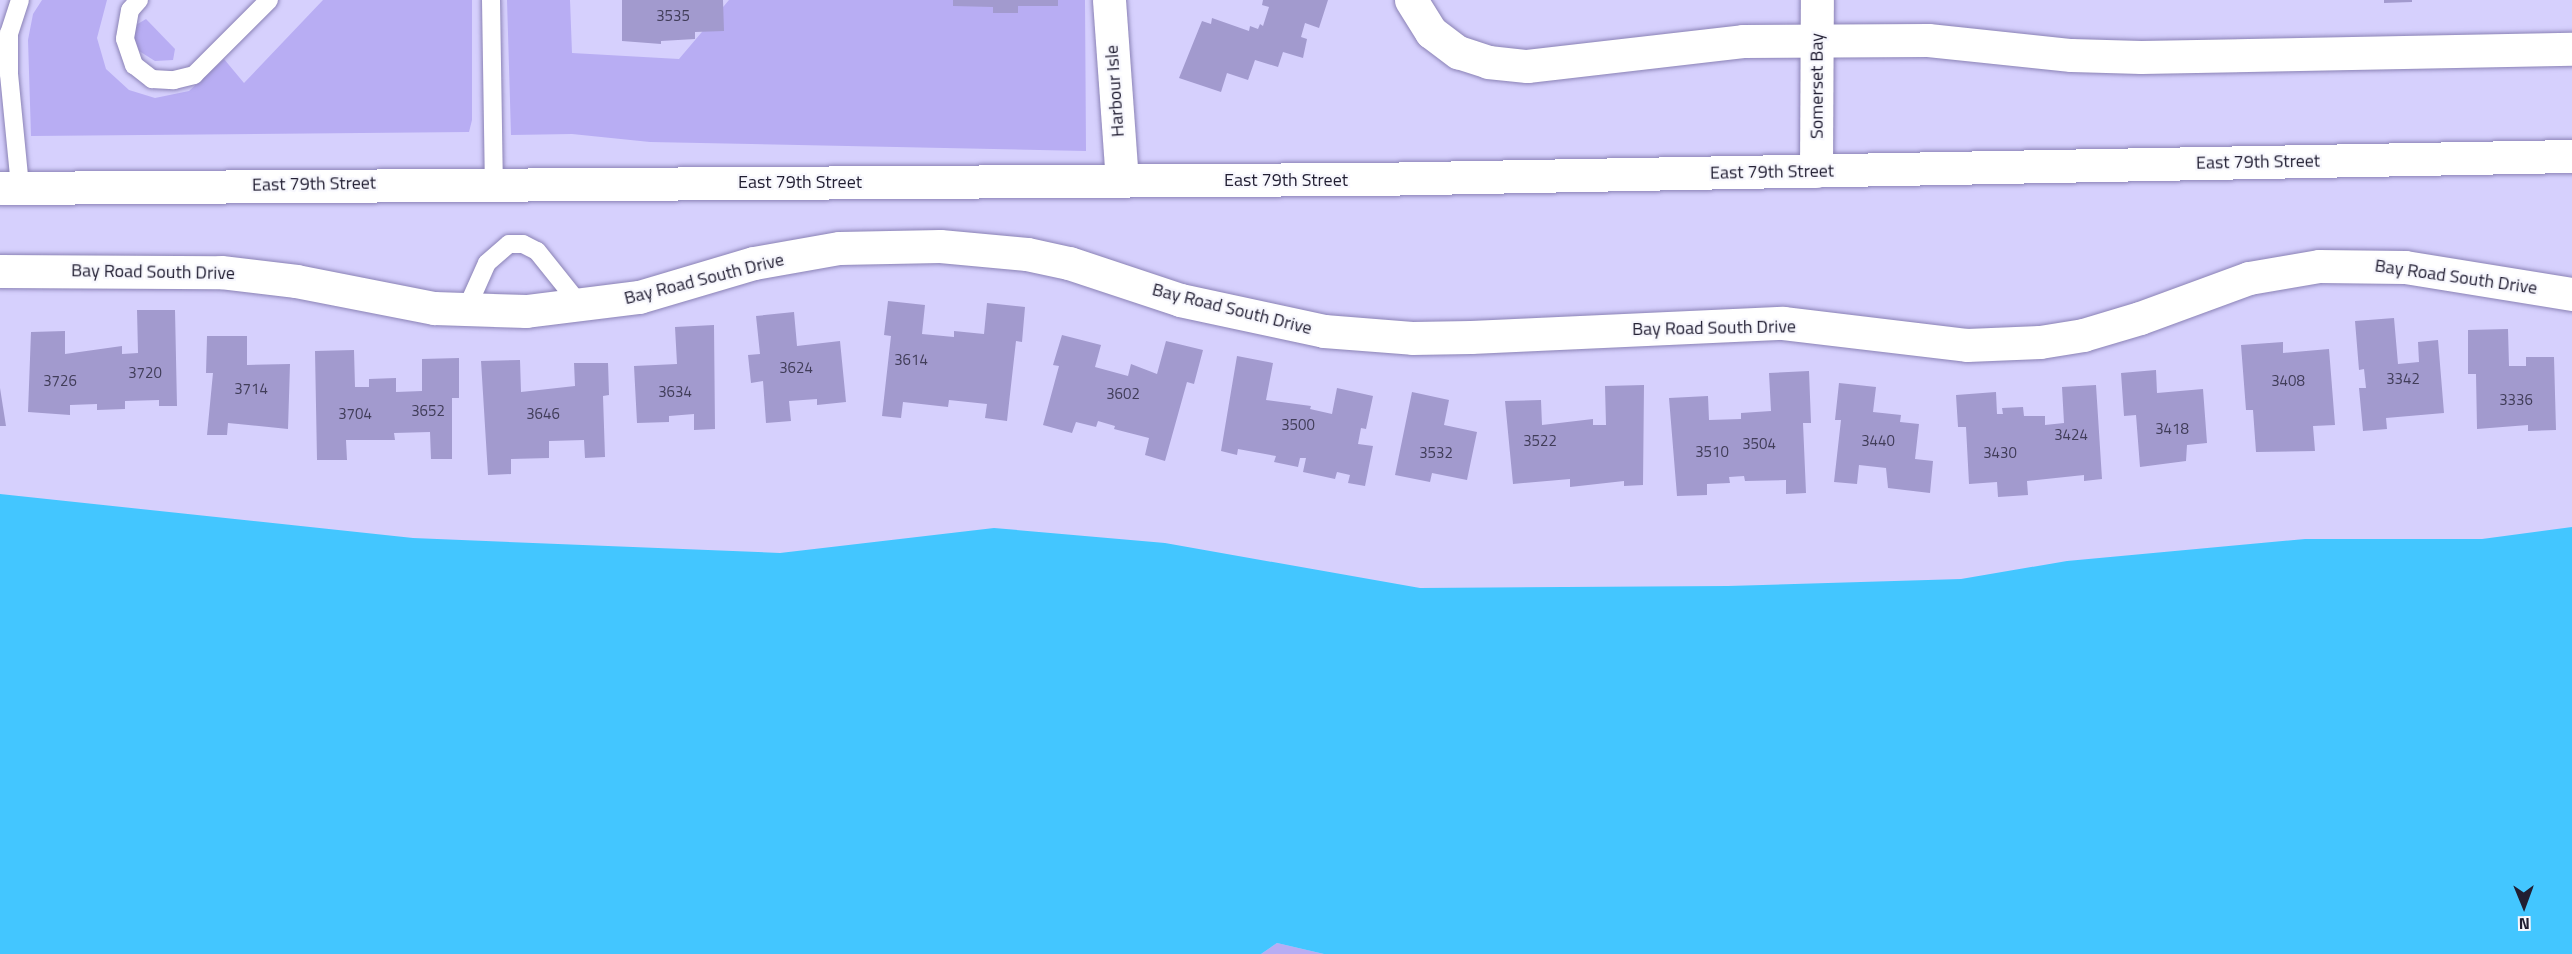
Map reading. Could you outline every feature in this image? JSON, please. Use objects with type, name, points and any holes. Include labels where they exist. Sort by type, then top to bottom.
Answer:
[{"type":"street","name":"Harbour Isle","points":[[1109,0],[1122,181]]},
{"type":"street","points":[[1411,0],[1431,32],[1458,52],[1507,64],[1569,63],[1743,41],[1928,39],[2071,55],[2140,57],[2572,49]]},
{"type":"street","name":"Somerset Bay","points":[[1816,171],[1817,0]]},
{"type":"street","name":"East 79th Street","points":[[10,187],[494,182],[1122,181],[1816,171],[2572,156]]},
{"type":"street","name":"Bay Road South Drive","points":[[0,271],[221,272],[296,281],[434,308],[526,311],[581,306],[639,297],[754,263],[868,246],[940,246],[1027,254],[1069,263],[1180,300],[1295,327],[1412,338],[1783,323],[1923,343],[2011,345],[2112,328],[2249,278],[2319,266],[2405,267],[2572,294]]},
{"type":"lane","points":[[10,187],[9,33],[20,0]]},
{"type":"lane","points":[[139,0],[130,10],[125,39],[134,65],[152,79],[174,81],[194,75],[269,0]]},
{"type":"lane","points":[[491,0],[494,182]]},
{"type":"lane","points":[[466,310],[487,263],[509,244],[523,244],[537,251],[581,306]]},
{"type":"shaded area","points":[[42,0],[107,0],[97,38],[106,69],[129,90],[155,98],[189,91],[224,59],[244,83],[323,0],[472,0],[472,120],[469,132],[31,136],[28,40],[33,14]]},
{"type":"shaded area","points":[[507,0],[570,0],[572,53],[679,59],[729,0],[1085,0],[1086,151],[650,142],[572,134],[511,135]]},
{"type":"shaded area","points":[[146,19],[175,49],[173,60],[155,61],[139,51],[134,38],[136,25]]},
{"type":"shaded area","points":[[1277,943],[1324,954],[1261,954]]},
{"type":"water","points":[[0,494],[413,538],[780,553],[994,528],[1165,543],[1420,588],[1728,586],[1961,579],[2067,561],[2305,539],[2482,539],[2572,527],[2572,954],[1324,954],[1277,943],[1261,954],[0,954]]},
{"type":"building","points":[[622,0],[723,0],[724,31],[695,32],[695,39],[661,41],[661,44],[622,41]]},
{"type":"building","points":[[953,0],[1058,0],[1058,6],[1018,6],[1018,13],[993,13],[993,7],[953,6]]},
{"type":"building","points":[[1263,0],[1328,0],[1319,28],[1305,23],[1301,37],[1307,39],[1303,58],[1283,52],[1278,67],[1255,60],[1248,80],[1227,73],[1221,92],[1179,78],[1202,21],[1211,24],[1212,18],[1249,31],[1250,26],[1258,29],[1260,24],[1263,26],[1269,7],[1262,5]]},
{"type":"building","points":[[2384,0],[2412,0],[2412,2],[2384,3]]},
{"type":"building","points":[[888,301],[925,305],[922,334],[954,337],[954,331],[984,334],[987,303],[1025,307],[1022,342],[1016,341],[1007,421],[985,418],[987,404],[949,400],[948,407],[903,402],[901,418],[882,416],[891,336],[884,335]]},
{"type":"building","points":[[137,310],[175,310],[177,406],[159,406],[159,400],[125,401],[125,409],[97,410],[97,404],[70,405],[70,415],[28,412],[31,332],[65,331],[65,354],[122,346],[122,354],[138,353]]},
{"type":"building","points":[[794,312],[797,346],[840,341],[846,402],[817,405],[817,399],[789,401],[791,421],[766,423],[763,381],[751,383],[748,355],[760,354],[756,316]]},
{"type":"building","points":[[2394,318],[2398,364],[2419,362],[2418,342],[2438,340],[2444,413],[2386,418],[2387,429],[2363,431],[2359,388],[2366,388],[2364,369],[2359,370],[2355,321]]},
{"type":"building","points":[[714,325],[715,429],[694,430],[694,414],[669,416],[669,422],[637,423],[634,366],[677,364],[675,327]]},
{"type":"building","points":[[2508,329],[2509,366],[2526,366],[2526,357],[2554,357],[2556,430],[2528,431],[2528,425],[2477,429],[2476,374],[2468,374],[2468,330]]},
{"type":"building","points":[[1062,335],[1101,345],[1095,367],[1128,376],[1131,364],[1157,374],[1166,341],[1203,350],[1194,384],[1187,382],[1165,461],[1145,455],[1149,438],[1114,429],[1115,426],[1098,421],[1096,427],[1076,422],[1072,433],[1043,425],[1059,366],[1053,365]]},
{"type":"building","points":[[207,336],[247,336],[247,365],[290,364],[288,429],[228,423],[227,435],[207,435],[213,373],[206,373]]},
{"type":"building","points":[[2283,342],[2283,353],[2329,349],[2335,425],[2313,426],[2315,451],[2256,452],[2253,410],[2246,410],[2241,345]]},
{"type":"building","points":[[354,350],[355,387],[369,387],[369,379],[396,378],[396,392],[422,391],[422,359],[459,358],[459,398],[452,398],[452,459],[431,459],[430,432],[394,433],[395,440],[346,440],[347,460],[317,460],[315,351]]},
{"type":"building","points":[[1237,356],[1273,363],[1266,400],[1311,406],[1310,409],[1332,414],[1337,388],[1373,396],[1366,429],[1361,428],[1358,444],[1373,446],[1365,486],[1348,483],[1350,475],[1337,472],[1335,479],[1303,472],[1306,458],[1300,458],[1298,467],[1274,462],[1276,456],[1238,449],[1237,455],[1221,451]]},
{"type":"building","points":[[520,360],[521,392],[575,386],[574,363],[608,363],[609,395],[603,396],[605,457],[585,458],[584,440],[549,441],[549,458],[511,459],[511,474],[488,475],[481,361]]},
{"type":"building","points":[[2156,370],[2157,393],[2203,389],[2207,443],[2187,445],[2186,461],[2140,467],[2136,415],[2124,416],[2121,373]]},
{"type":"building","points":[[1809,371],[1811,423],[1803,423],[1806,493],[1786,494],[1786,480],[1745,481],[1744,476],[1729,477],[1730,483],[1707,484],[1707,495],[1677,496],[1669,398],[1708,396],[1709,420],[1741,419],[1741,413],[1771,411],[1769,373]]},
{"type":"building","points":[[1839,383],[1876,387],[1873,412],[1901,415],[1900,422],[1919,424],[1915,459],[1933,461],[1930,493],[1888,488],[1886,468],[1859,465],[1857,484],[1834,482],[1841,420],[1835,420]]},
{"type":"building","points":[[1644,385],[1643,485],[1624,486],[1624,481],[1570,487],[1570,479],[1513,484],[1505,401],[1541,400],[1542,425],[1593,419],[1593,425],[1606,425],[1605,386]]},
{"type":"building","points":[[2096,385],[2102,479],[2084,481],[2084,475],[2027,481],[2028,495],[1998,497],[1997,482],[1969,484],[1966,427],[1958,427],[1956,395],[1996,392],[1997,414],[2003,414],[2002,408],[2023,407],[2024,416],[2045,416],[2045,425],[2064,423],[2062,387]]},
{"type":"building","points":[[0,388],[6,426],[0,426]]},
{"type":"building","points":[[1412,392],[1449,400],[1444,425],[1477,432],[1467,480],[1432,473],[1430,482],[1395,475]]}]
